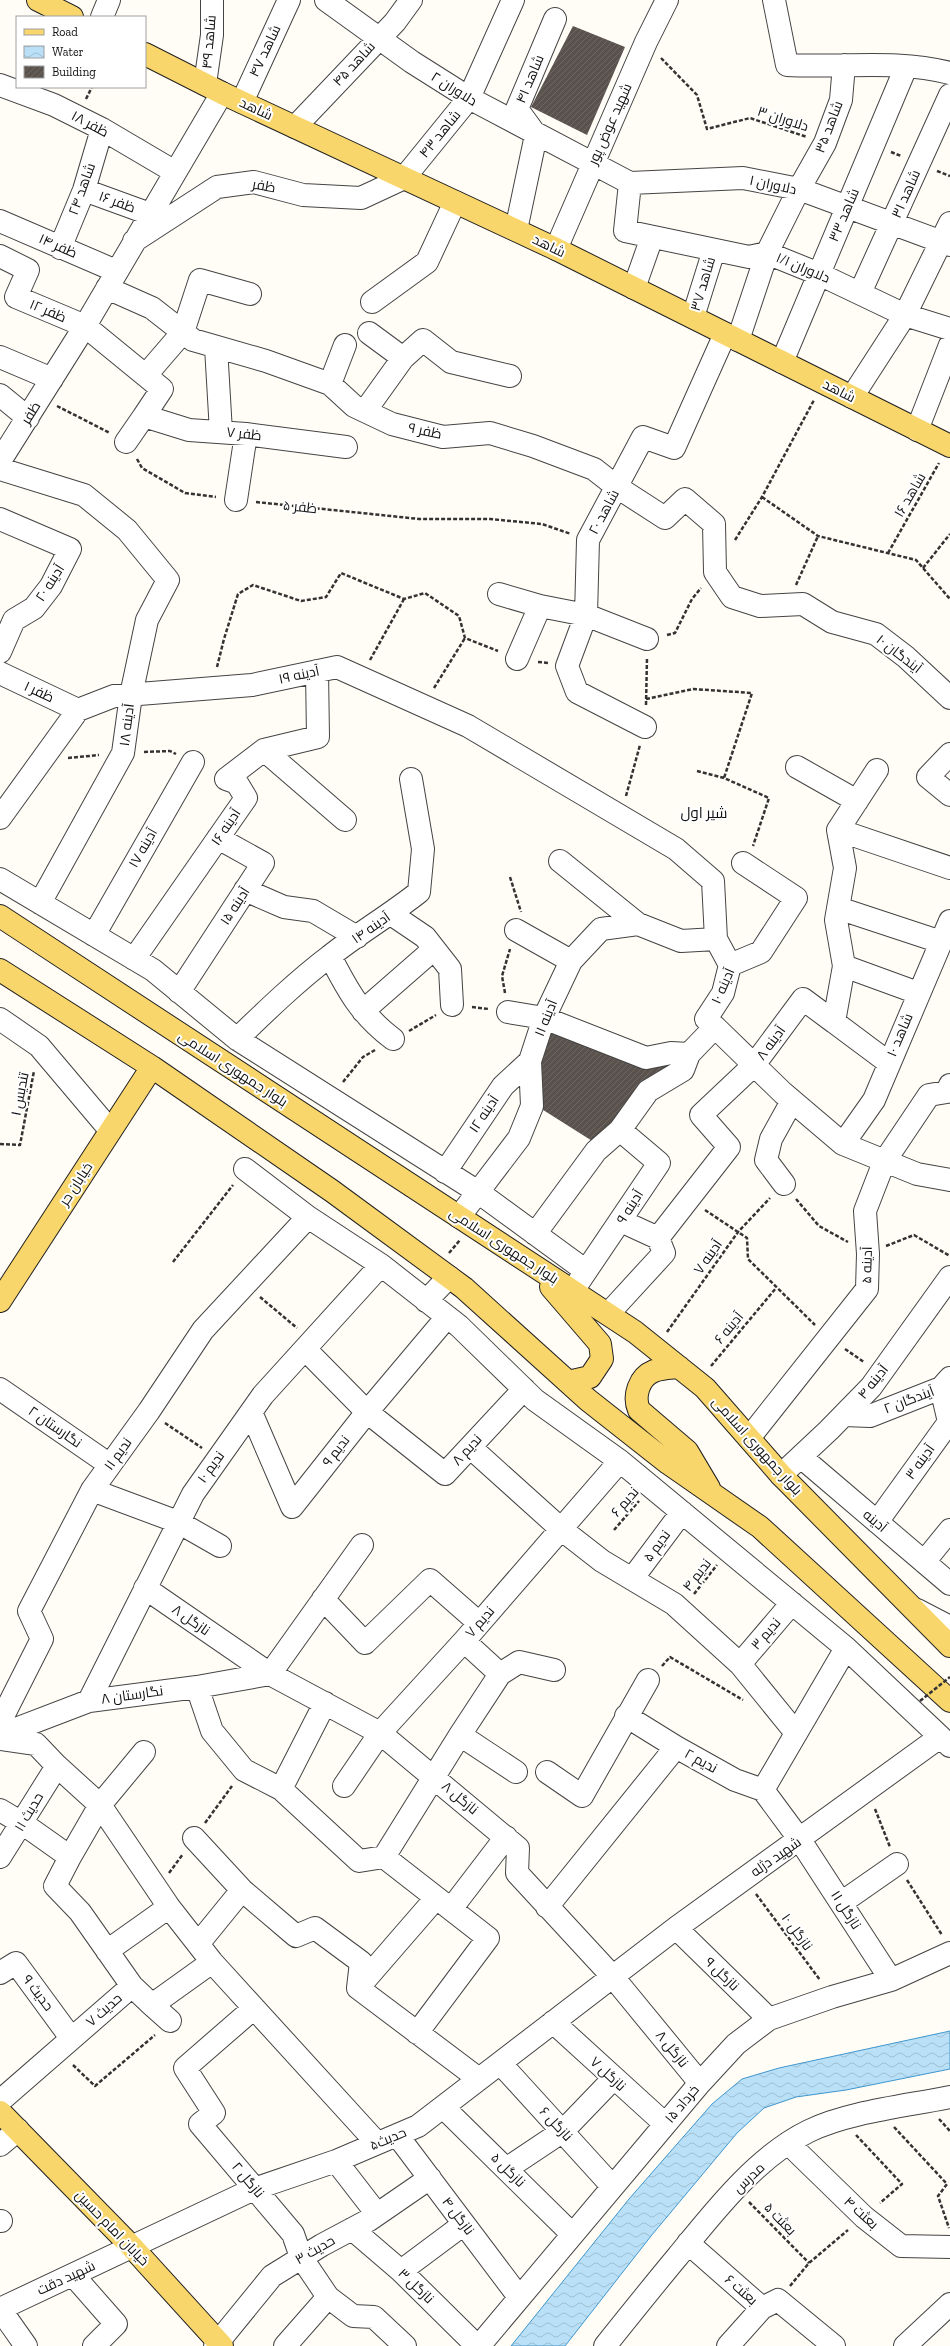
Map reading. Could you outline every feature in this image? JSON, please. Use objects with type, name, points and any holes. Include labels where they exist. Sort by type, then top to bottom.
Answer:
[{"type":"main road","points":[[38,0],[70,16]]},
{"type":"main road","name":"شاهد","points":[[146,54],[223,93],[556,249],[950,446]]},
{"type":"main road","name":"بلوار جمهوری اسلامی","points":[[0,916],[465,1222],[608,1314],[655,1348],[698,1382],[781,1475],[950,1646]]},
{"type":"main road","points":[[0,970],[152,1067],[332,1191],[442,1273],[568,1382],[668,1463],[760,1527],[950,1701]]},
{"type":"main road","name":"خیابان حر","points":[[0,1301],[152,1067]]},
{"type":"main road","points":[[529,1263],[582,1321],[600,1344],[602,1359],[590,1377],[568,1382]]},
{"type":"main road","points":[[679,1367],[655,1371],[646,1375],[637,1391],[636,1403],[639,1410],[688,1451],[713,1494]]},
{"type":"main road","name":"خیابان امام حسین","points":[[0,2112],[132,2247],[219,2345]]},
{"type":"street","points":[[102,16],[109,0]]},
{"type":"street","name":"شاهد ۴۹","points":[[212,0],[212,35],[223,93]]},
{"type":"street","name":"شاهد ۴۷","points":[[223,93],[289,0]]},
{"type":"street","name":"دلاوران ۲","points":[[326,0],[379,38],[469,98],[536,135],[592,163]]},
{"type":"street","name":"شاهد ۴۵","points":[[295,127],[379,38],[411,0]]},
{"type":"street","name":"شاهد ۴۳","points":[[404,178],[469,98],[513,0]]},
{"type":"street","name":"شهید عوض پور","points":[[556,249],[592,163],[646,42],[667,0]]},
{"type":"street","points":[[774,0],[787,64],[874,64],[936,70],[950,73]]},
{"type":"street","name":"شاهد ۴۱","points":[[536,135],[517,109],[555,19]]},
{"type":"street","name":"شاهد ۳۵","points":[[731,337],[767,253],[798,189],[826,143],[841,100],[844,65]]},
{"type":"street","name":"شاهد ۳۳","points":[[782,362],[906,67]]},
{"type":"street","name":"ظفر ۱۸","points":[[0,85],[54,105],[102,129],[175,172]]},
{"type":"street","name":"ظفر","points":[[0,461],[85,326],[223,93]]},
{"type":"street","name":"شاهد ۳۱","points":[[860,293],[950,95]]},
{"type":"street","name":"شاهد ۲۴","points":[[51,243],[84,190],[102,129]]},
{"type":"street","points":[[516,230],[536,135]]},
{"type":"street","name":"دلاوران ۱","points":[[592,163],[630,183],[690,182],[743,178],[798,189],[892,224],[947,237]]},
{"type":"street","name":"ظفر","points":[[134,241],[217,187],[254,182],[303,195],[361,198],[404,178]]},
{"type":"street","name":"دلاوران ۱/۱","points":[[630,183],[625,231],[749,257],[767,253],[819,274],[905,315],[950,329]]},
{"type":"street","name":"ظفر ۱۶","points":[[84,190],[150,214]]},
{"type":"street","points":[[372,302],[427,262],[455,202]]},
{"type":"street","name":"ظفر ۱۴","points":[[1,225],[51,243],[112,280]]},
{"type":"street","points":[[634,288],[652,237]]},
{"type":"street","points":[[852,397],[905,315],[947,237]]},
{"type":"street","name":"ظفر ۱۲","points":[[51,243],[28,270],[16,297],[85,326]]},
{"type":"street","name":"شاهد ۳۷","points":[[693,317],[714,250]]},
{"type":"street","points":[[0,256],[28,270]]},
{"type":"street","name":"ظفر ۹","points":[[112,280],[152,308],[193,340],[266,361],[330,384],[354,406],[392,424],[443,437],[490,433],[532,446],[594,468],[616,487],[665,518],[685,499],[714,524],[715,572]]},
{"type":"street","points":[[146,375],[183,332],[200,280],[250,294]]},
{"type":"street","points":[[85,326],[162,389],[126,442]]},
{"type":"street","points":[[368,333],[403,358]]},
{"type":"street","name":"شاهد ۲۰","points":[[567,666],[586,615],[588,540],[643,437],[674,448],[731,337]]},
{"type":"street","points":[[365,411],[403,358],[423,340],[451,362],[510,376]]},
{"type":"street","points":[[330,384],[345,345]]},
{"type":"street","points":[[917,430],[950,345]]},
{"type":"street","points":[[216,347],[221,432]]},
{"type":"street","points":[[0,356],[52,379]]},
{"type":"street","points":[[0,395],[28,418]]},
{"type":"street","name":"ظفر ۷","points":[[144,416],[189,430],[246,434],[346,447]]},
{"type":"street","points":[[236,500],[246,434]]},
{"type":"street","name":"آدینه ۱۸","points":[[0,469],[84,495],[127,530],[168,580],[147,620],[131,695],[123,753],[40,903]]},
{"type":"street","name":"آدینه ۲۰","points":[[0,519],[70,549],[51,586],[34,608],[14,620],[0,652]]},
{"type":"street","name":"آیندگان ۱۰","points":[[715,572],[732,597],[760,606],[803,604],[832,622],[876,634],[906,657],[950,698]]},
{"type":"street","points":[[499,594],[540,606],[586,615],[647,639]]},
{"type":"street","points":[[517,659],[540,606]]},
{"type":"street","points":[[567,666],[577,692],[645,727]]},
{"type":"street","name":"آدینه ۱۹","points":[[78,710],[114,696],[252,685],[337,667],[468,726],[676,849],[713,881],[716,939]]},
{"type":"street","name":"آدینه ۱۶","points":[[134,959],[246,798],[237,783],[226,779],[264,750],[318,737],[318,671]]},
{"type":"street","name":"ظفر ۱","points":[[0,674],[78,710]]},
{"type":"street","points":[[0,818],[78,710]]},
{"type":"street","points":[[264,750],[345,820]]},
{"type":"street","points":[[950,754],[928,777],[950,795]]},
{"type":"street","name":"آدینه ۱۷","points":[[94,935],[192,762]]},
{"type":"street","points":[[797,766],[857,801]]},
{"type":"street","points":[[877,770],[838,830],[845,868],[836,920],[844,966],[834,1022],[889,1063]]},
{"type":"street","name":"آدینه ۱۴","points":[[237,1039],[272,1005],[330,956],[391,914],[419,892],[423,849],[411,779]]},
{"type":"street","points":[[838,830],[950,868]]},
{"type":"street","name":"آدینه ۱۵","points":[[179,992],[263,863],[218,838]]},
{"type":"street","points":[[560,862],[638,924]]},
{"type":"street","name":"آدینه ۱۰","points":[[715,1027],[706,1019],[724,993],[730,965],[762,952],[796,898],[743,863]]},
{"type":"street","points":[[0,879],[153,970],[237,1039],[478,1192],[586,1271]]},
{"type":"street","points":[[245,890],[284,907],[313,911],[357,937]]},
{"type":"street","points":[[838,908],[942,952]]},
{"type":"street","points":[[391,914],[425,938],[450,969],[452,1005]]},
{"type":"street","name":"شاهد ۱۰","points":[[843,1144],[874,1100],[918,993],[942,952],[950,921]]},
{"type":"street","name":"آدینه ۱۱","points":[[465,1222],[478,1192],[519,1138],[532,1106],[530,1061],[544,1018],[571,961],[601,929],[638,924],[681,941],[716,939]]},
{"type":"street","points":[[516,930],[571,961]]},
{"type":"street","points":[[716,939],[730,965]]},
{"type":"street","points":[[363,1011],[434,949]]},
{"type":"street","points":[[330,956],[346,988],[363,1011],[372,1023],[393,1040]]},
{"type":"street","points":[[844,966],[918,993]]},
{"type":"street","name":"آدینه ۸","points":[[658,1238],[729,1147],[701,1115],[754,1065],[803,999],[834,1022]]},
{"type":"street","points":[[508,1012],[544,1018],[646,1058],[671,1053],[689,1054]]},
{"type":"street","points":[[0,1019],[39,1046],[110,1130]]},
{"type":"street","points":[[535,1234],[596,1151],[620,1130],[648,1091],[683,1070],[689,1054],[715,1027],[792,1101],[843,1144],[884,1162],[917,1174],[950,1180]]},
{"type":"street","name":"آدینه ۱۲","points":[[446,1172],[503,1086],[530,1061]]},
{"type":"street","name":"آدینه ۵","points":[[749,1438],[829,1339],[867,1289],[868,1254],[865,1211],[884,1162],[929,1095],[949,1090]]},
{"type":"street","points":[[784,1184],[766,1160],[771,1139],[792,1101]]},
{"type":"street","name":"آدینه ۹","points":[[573,1291],[659,1163],[620,1130]]},
{"type":"street","points":[[245,1169],[308,1217],[381,1265],[448,1317],[535,1400],[620,1461],[792,1603],[846,1648],[945,1741]]},
{"type":"street","name":"ندیم ۱۱","points":[[0,1722],[42,1639],[29,1611],[92,1490],[149,1411],[203,1330],[308,1217]]},
{"type":"street","points":[[608,1314],[664,1253],[658,1238],[621,1221]]},
{"type":"street","name":"ندیم ۱۰","points":[[88,1701],[192,1494],[264,1395],[381,1265]]},
{"type":"street","points":[[426,1301],[442,1273]]},
{"type":"street","name":"آدینه ۴","points":[[781,1475],[871,1387],[950,1277]]},
{"type":"street","name":"ندیم ۹","points":[[251,1412],[292,1507],[367,1412],[448,1317]]},
{"type":"street","points":[[308,1345],[367,1412]]},
{"type":"street","name":"آیندگان ۲","points":[[844,1415],[870,1416],[947,1384]]},
{"type":"street","name":"آدینه ۳","points":[[877,1522],[949,1422],[947,1384]]},
{"type":"street","name":"نگارستان ۲","points":[[0,1389],[110,1465]]},
{"type":"street","name":"ندیم ۸","points":[[367,1412],[444,1474],[524,1389]]},
{"type":"street","points":[[470,1447],[561,1530],[602,1561],[681,1611],[740,1664],[796,1733]]},
{"type":"street","name":"آدینه","points":[[801,1457],[950,1584]]},
{"type":"street","name":"ندیم ۷","points":[[344,1786],[380,1733],[464,1641],[620,1461]]},
{"type":"street","points":[[92,1490],[178,1522],[220,1546]]},
{"type":"street","name":"ندیم ۵","points":[[632,1579],[682,1512]]},
{"type":"street","points":[[924,1562],[950,1530]]},
{"type":"street","points":[[270,1674],[362,1545]]},
{"type":"street","points":[[323,1599],[365,1642],[430,1580],[479,1623]]},
{"type":"street","name":"نازگل ۸","points":[[145,1588],[270,1674],[380,1733],[506,1837],[518,1848],[518,1873],[547,1907],[613,1977],[700,2083]]},
{"type":"street","name":"ندیم ۳","points":[[740,1664],[792,1603]]},
{"type":"street","points":[[911,1608],[950,1627]]},
{"type":"street","points":[[464,1641],[500,1674]]},
{"type":"street","points":[[763,1790],[846,1648]]},
{"type":"street","points":[[384,1857],[500,1674],[519,1662],[554,1670]]},
{"type":"street","name":"نگارستان ۸","points":[[0,1734],[88,1701],[197,1687],[270,1674]]},
{"type":"street","points":[[547,1772],[582,1796],[626,1716],[648,1680]]},
{"type":"street","points":[[197,1687],[212,1731],[244,1770],[281,1789],[359,1861],[384,1857],[488,1938],[417,2033]]},
{"type":"street","points":[[933,1687],[950,1713]]},
{"type":"street","points":[[281,1789],[325,1703]]},
{"type":"street","points":[[626,1716],[676,1748]]},
{"type":"street","points":[[460,1735],[516,1772]]},
{"type":"street","points":[[0,1739],[36,1744],[56,1766],[100,1805],[170,1907],[212,1962],[378,2143]]},
{"type":"street","name":"شهید دژله","points":[[613,1977],[676,1928],[800,1840],[945,1741]]},
{"type":"street","name":"ندیم ۲","points":[[547,1907],[676,1748],[735,1780],[763,1790]]},
{"type":"street","points":[[132,1986],[80,1912],[55,1886],[100,1805],[144,1752]]},
{"type":"street","name":"حدیث ۱۱","points":[[0,1856],[22,1823],[56,1766]]},
{"type":"street","name":"نازگل ۱۱","points":[[763,1790],[800,1840],[891,1980]]},
{"type":"street","points":[[0,1810],[22,1823],[70,1858]]},
{"type":"street","points":[[358,1988],[444,1903],[506,1837]]},
{"type":"street","points":[[194,1838],[242,1890],[296,1936],[315,1928],[361,1962],[358,1988]]},
{"type":"street","points":[[842,1903],[898,1864]]},
{"type":"street","points":[[198,1944],[242,1890]]},
{"type":"street","points":[[107,1951],[170,1907]]},
{"type":"street","name":"نازگل ۹","points":[[676,1928],[769,2019]]},
{"type":"street","name":"۱۵ خرداد","points":[[478,2346],[612,2186],[700,2083],[736,2044],[769,2019],[832,1997],[891,1980],[950,1953]]},
{"type":"street","points":[[152,2005],[212,1962]]},
{"type":"street","name":"حدیث ۹","points":[[0,1973],[16,1963],[64,2044]]},
{"type":"street","name":"حدیث۵","points":[[132,2247],[254,2189],[336,2161],[418,2126],[613,1977]]},
{"type":"street","name":"حدیث ۷","points":[[0,2101],[132,1986],[170,2021]]},
{"type":"street","points":[[358,1988],[479,2079]]},
{"type":"street","name":"نازگل ۲","points":[[254,2008],[185,2068],[214,2113],[200,2124],[293,2234],[301,2257],[328,2297],[354,2316],[374,2317],[405,2346]]},
{"type":"street","name":"نازگل ۷","points":[[553,2022],[613,2079],[665,2124]]},
{"type":"street","name":"نازگل ۶","points":[[500,2063],[612,2186]]},
{"type":"street","points":[[506,2168],[563,2131],[613,2079]]},
{"type":"street","name":"مدرس","points":[[617,2342],[688,2243],[737,2188],[788,2143],[809,2131],[841,2120],[950,2097]]},
{"type":"street","name":"نازگل ۵","points":[[443,2107],[572,2234]]},
{"type":"street","points":[[0,2145],[18,2130]]},
{"type":"street","name":"نازگل ۴","points":[[398,2135],[519,2297]]},
{"type":"street","name":"بعثت ۴","points":[[788,2143],[864,2217],[901,2246],[950,2247]]},
{"type":"street","points":[[336,2161],[377,2214]]},
{"type":"street","name":"حدیث ۳","points":[[219,2345],[272,2276],[301,2257],[377,2214],[430,2178]]},
{"type":"street","points":[[401,2271],[464,2224]]},
{"type":"street","name":"نازگل ۳","points":[[352,2229],[401,2271],[478,2346]]},
{"type":"street","name":"بعثت ۶","points":[[688,2243],[770,2304],[834,2346]]},
{"type":"street","name":"شهید دقت","points":[[0,2309],[132,2247]]},
{"type":"street","points":[[73,2274],[116,2324],[94,2346]]},
{"type":"street","points":[[284,2346],[328,2297]]},
{"type":"street","points":[[728,2346],[770,2304]]},
{"type":"street","points":[[905,2346],[950,2304]]},
{"type":"street","points":[[0,2309],[26,2346]]},
{"type":"path","name":"دلاوران ۳","points":[[646,42],[697,95],[707,129],[750,118],[826,143]]},
{"type":"path","points":[[874,146],[950,176]]},
{"type":"path","points":[[40,398],[126,442]]},
{"type":"path","name":"ظفر ۵","points":[[126,442],[142,468],[186,493],[236,500],[418,518],[490,519],[542,524],[588,540]]},
{"type":"path","name":"شاهد ۱۶","points":[[888,553],[950,446]]},
{"type":"path","points":[[762,497],[818,536],[916,560],[950,599]]},
{"type":"path","points":[[923,568],[950,534]]},
{"type":"path","points":[[786,605],[818,536]]},
{"type":"path","points":[[212,689],[224,638],[238,594],[253,585],[301,601],[326,597],[341,573],[404,599],[425,593],[459,616],[465,638],[423,706]]},
{"type":"path","points":[[361,677],[404,599]]},
{"type":"path","points":[[465,638],[517,659],[567,666]]},
{"type":"path","points":[[646,699],[693,689],[752,693],[724,778]]},
{"type":"path","points":[[696,771],[724,778],[769,798],[753,846],[743,863]]},
{"type":"path","name":"تندیس ۱","points":[[0,1144],[20,1145],[39,1046]]},
{"type":"path","points":[[173,1262],[245,1169]]},
{"type":"path","name":"آدینه ۷","points":[[655,1348],[738,1232],[784,1184]]},
{"type":"path","points":[[688,1199],[747,1238],[748,1259],[776,1288],[829,1339],[881,1373]]},
{"type":"path","points":[[442,1273],[465,1222]]},
{"type":"path","points":[[245,1285],[308,1345]]},
{"type":"path","name":"آدینه ۶","points":[[698,1382],[776,1288]]},
{"type":"path","points":[[149,1411],[217,1459]]},
{"type":"path","name":"ندیم ۶","points":[[614,1530],[652,1487]]},
{"type":"path","name":"ندیم ۴","points":[[681,1611],[728,1551]]},
{"type":"path","points":[[648,1680],[670,1657],[750,1705]]},
{"type":"path","name":"نازگل ۱۰","points":[[745,1879],[832,1997]]},
{"type":"path","points":[[64,2044],[96,2086],[170,2021]]},
{"type":"path","points":[[880,2112],[947,2184],[938,2196],[950,2229]]},
{"type":"path","points":[[770,2304],[809,2263],[902,2184],[841,2120]]},
{"type":"path","name":"بعثت ۵","points":[[737,2188],[809,2263]]},
{"type":"water","points":[[950,2031],[950,2069],[846,2090],[796,2097],[764,2108],[737,2133],[651,2236],[565,2346],[511,2346],[629,2199],[712,2104],[742,2079],[779,2068]]},
{"type":"building","points":[[573,26],[625,47],[587,135],[531,107]]},
{"type":"building","points":[[548,1026],[673,1058],[678,1068],[597,1144],[540,1108],[533,1062]]},
{"type":"district","name":"شیر اول","points":[[704,813]]}]
